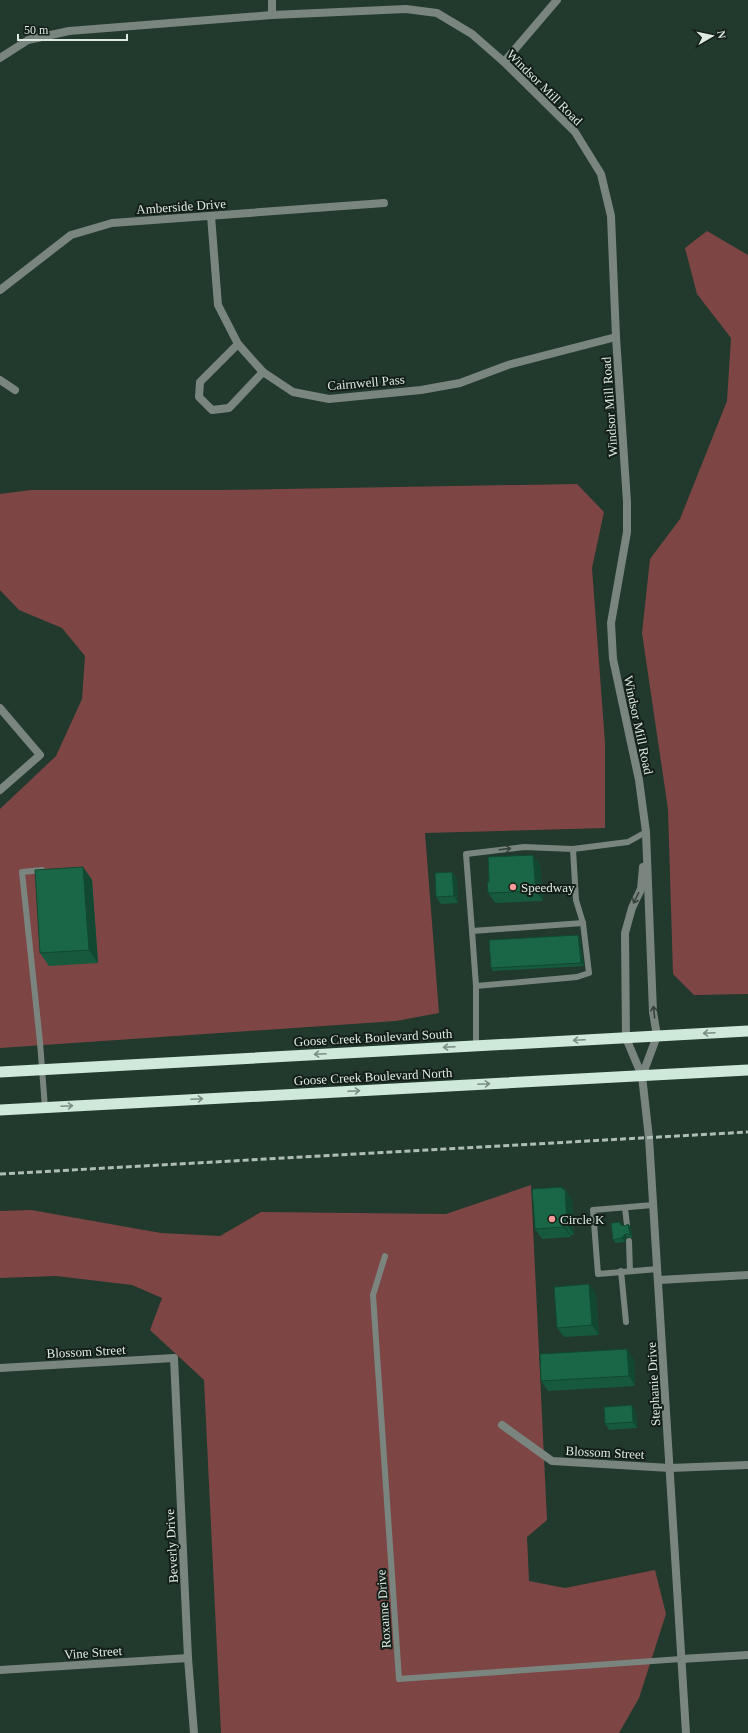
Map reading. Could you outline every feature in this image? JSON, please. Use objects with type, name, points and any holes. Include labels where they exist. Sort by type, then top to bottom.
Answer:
[{"type":"highway","name":"Goose Creek Boulevard South","points":[[0,1072],[748,1031]]},
{"type":"highway","name":"Goose Creek Boulevard North","points":[[0,1110],[748,1070]]},
{"type":"street","points":[[272,0],[272,15]]},
{"type":"street","points":[[504,62],[557,0]]},
{"type":"street","name":"Windsor Mill Road","points":[[0,58],[28,40],[69,30],[272,15],[406,9],[437,13],[472,34],[504,62],[575,132],[601,174],[611,216],[616,337],[627,502],[627,532],[611,622],[614,659],[639,780],[646,832],[653,1012],[657,1036]]},
{"type":"street","name":"Amberside Drive","points":[[0,290],[71,235],[112,223],[384,203]]},
{"type":"street","name":"Cairnwell Pass","points":[[211,216],[218,305],[238,344],[263,372],[293,392],[329,399],[421,390],[460,383],[508,365],[616,337]]},
{"type":"street","points":[[238,344],[200,382],[199,396],[203,401],[212,410],[229,408],[263,372]]},
{"type":"street","points":[[0,380],[15,390]]},
{"type":"street","points":[[0,708],[40,755],[0,790]]},
{"type":"street","name":"Windsor Mill Road","points":[[626,1038],[625,933],[632,908],[641,888],[646,832]]},
{"type":"street","points":[[642,1076],[657,1036]]},
{"type":"street","name":"Stephanie Drive","points":[[626,1038],[642,1076],[649,1138],[686,1733]]},
{"type":"street","points":[[658,1280],[748,1275]]},
{"type":"street","name":"Blossom Street","points":[[0,1368],[174,1358]]},
{"type":"street","name":"Beverly Drive","points":[[174,1358],[188,1658],[194,1733]]},
{"type":"street","name":"Blossom Street","points":[[502,1425],[552,1461],[670,1468],[748,1464]]},
{"type":"street","points":[[681,1659],[748,1655]]},
{"type":"street","name":"Vine Street","points":[[0,1670],[188,1658]]},
{"type":"lane","points":[[476,1045],[476,986],[466,854],[524,847],[573,849],[628,842],[646,832]]},
{"type":"lane","points":[[476,986],[577,977],[588,973],[583,923],[576,900],[573,849]]},
{"type":"lane","points":[[45,1108],[22,872],[52,870]]},
{"type":"lane","points":[[472,931],[583,923]]},
{"type":"lane","points":[[653,1205],[593,1210],[598,1274],[658,1269]]},
{"type":"lane","points":[[625,1208],[627,1225]]},
{"type":"lane","points":[[629,1241],[630,1271]]},
{"type":"lane","name":"Roxanne Drive","points":[[385,1256],[373,1295],[399,1679],[681,1659]]},
{"type":"lane","points":[[621,1271],[626,1322]]},
{"type":"shaded area","points":[[707,231],[748,255],[748,994],[694,995],[673,974],[668,809],[642,633],[650,559],[680,519],[727,401],[731,338],[697,294],[685,248]]},
{"type":"shaded area","points":[[577,484],[604,512],[592,568],[605,743],[605,828],[425,833],[439,1013],[396,1021],[0,1048],[0,809],[56,756],[82,699],[85,656],[62,628],[19,610],[0,590],[0,494],[31,490],[219,490]]},
{"type":"shaded area","points":[[531,1185],[547,1520],[527,1537],[529,1581],[565,1588],[655,1570],[666,1614],[639,1698],[619,1733],[221,1733],[204,1380],[150,1330],[162,1298],[132,1285],[56,1276],[0,1278],[0,1211],[31,1210],[161,1233],[220,1236],[261,1212],[446,1214]]},
{"type":"building","points":[[533,855],[536,891],[488,893],[488,857]]},
{"type":"building","points":[[83,867],[89,950],[40,953],[35,870]]},
{"type":"building","points":[[452,872],[454,896],[436,897],[435,873]]},
{"type":"building","points":[[578,935],[581,963],[491,968],[489,940]]},
{"type":"building","points":[[562,1187],[562,1189],[565,1189],[567,1225],[564,1225],[564,1227],[535,1229],[532,1189]]},
{"type":"building","points":[[620,1222],[621,1225],[625,1226],[628,1224],[630,1234],[625,1234],[622,1238],[613,1240],[611,1223]]},
{"type":"building","points":[[589,1284],[592,1325],[557,1328],[554,1287]]},
{"type":"building","points":[[627,1349],[629,1376],[541,1381],[540,1354]]},
{"type":"building","points":[[632,1405],[633,1422],[605,1424],[604,1407]]},
{"type":"railway","points":[[0,1174],[748,1132]]},
{"type":"place","name":"Speedway","points":[[513,887]]},
{"type":"place","name":"Circle K","points":[[552,1219]]}]
